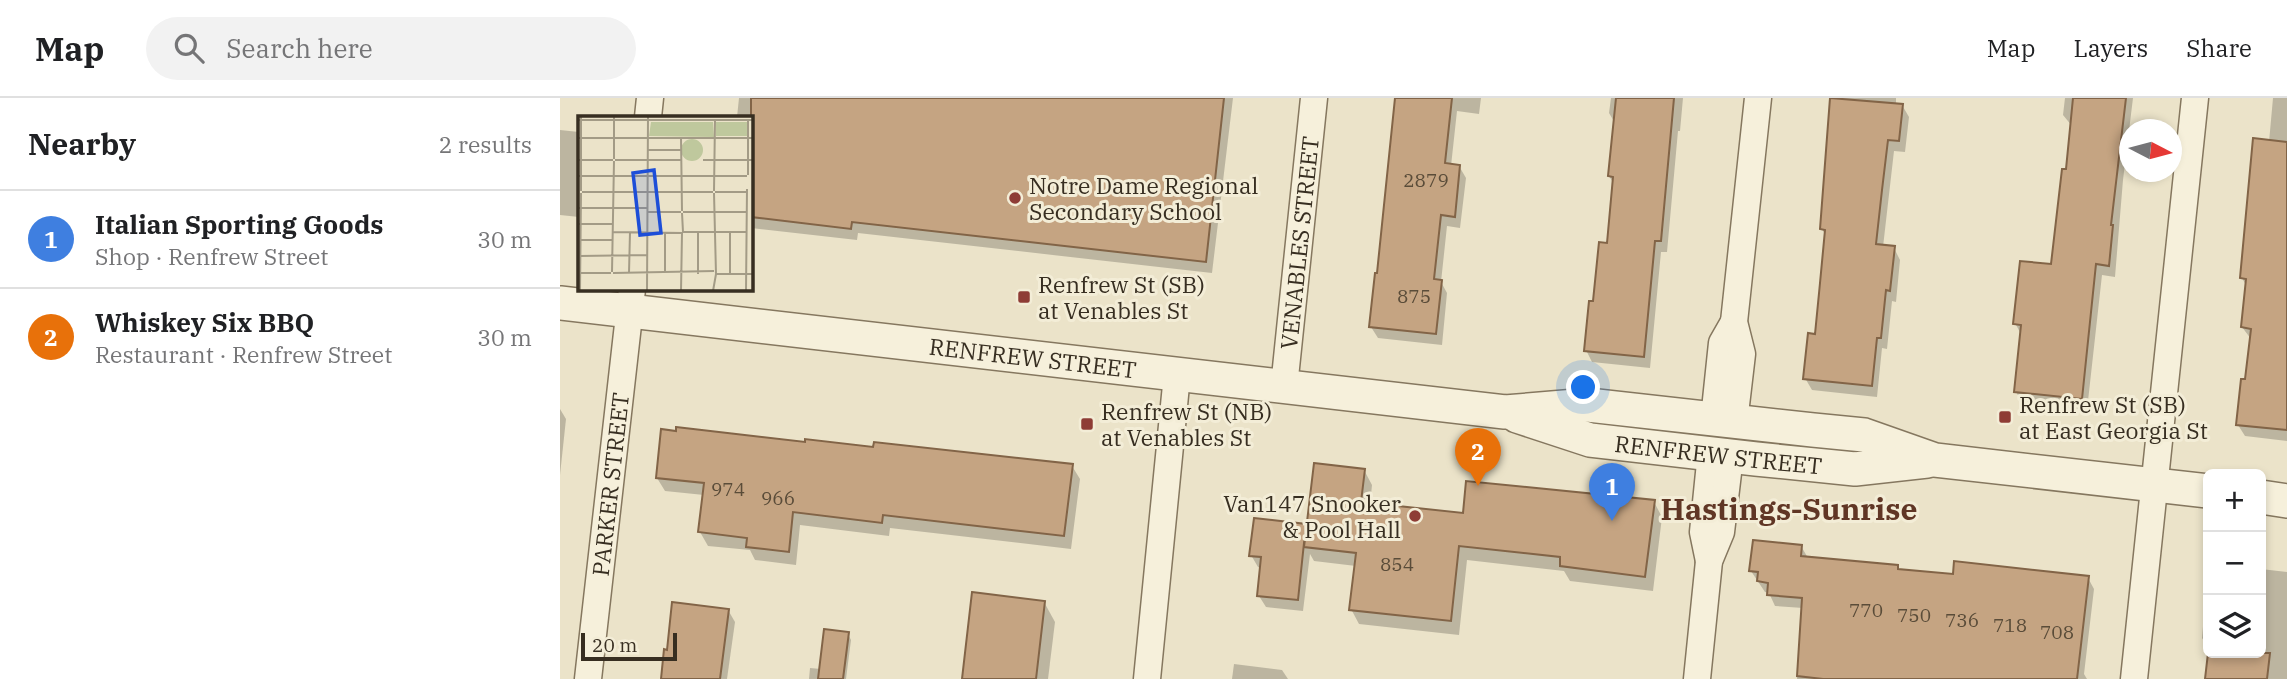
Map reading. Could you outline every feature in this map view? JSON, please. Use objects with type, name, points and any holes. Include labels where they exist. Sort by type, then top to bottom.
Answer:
[{"type":"street","points":[[648,116],[650,98]]},
{"type":"street","name":"VENABLES STREET","points":[[1284,387],[1314,98]]},
{"type":"street","points":[[1724,421],[1742,354],[1734,322],[1758,98]]},
{"type":"street","points":[[2134,679],[2195,98]]},
{"type":"street","name":"RENFREW STREET","points":[[560,303],[630,300],[1177,375],[1505,412],[1588,405],[1864,435],[1936,460]]},
{"type":"street","name":"PARKER STREET","points":[[588,679],[630,300]]},
{"type":"street","points":[[1147,679],[1177,375]]},
{"type":"street","name":"RENFREW STREET","points":[[1505,412],[1590,440],[1855,469],[1936,460],[2203,490]]},
{"type":"street","points":[[1697,679],[1709,561],[1703,531],[1720,454]]},
{"type":"street","points":[[2266,498],[2287,500]]},
{"type":"building","points":[[751,98],[1224,98],[1206,262],[852,222],[851,229],[752,217]]},
{"type":"building","points":[[1395,98],[1452,98],[1445,163],[1460,165],[1455,217],[1441,215],[1434,279],[1442,280],[1436,334],[1369,327]]},
{"type":"building","points":[[1616,98],[1674,98],[1661,241],[1655,241],[1644,357],[1584,351],[1599,242],[1607,243],[1613,177],[1608,176]]},
{"type":"building","points":[[1830,98],[1903,104],[1899,141],[1888,140],[1876,244],[1895,246],[1890,291],[1886,290],[1881,338],[1877,338],[1872,386],[1803,379],[1808,333],[1815,334],[1820,283],[1825,230],[1820,229]]},
{"type":"building","points":[[2073,98],[2126,98],[2124,119],[2119,119],[2119,157],[2109,266],[2096,264],[2082,399],[2014,392],[2021,325],[2013,324],[2020,261],[2051,264],[2062,169],[2066,169]]},
{"type":"building","points":[[2253,138],[2287,142],[2287,430],[2236,425],[2241,379],[2245,379],[2251,329],[2241,327],[2246,279],[2240,278]]},
{"type":"building","points":[[676,427],[805,442],[805,439],[873,447],[874,442],[1073,464],[1064,536],[883,515],[882,523],[793,512],[789,552],[746,547],[747,538],[698,532],[704,483],[656,478],[661,429],[676,431]]},
{"type":"building","points":[[1314,463],[1365,469],[1361,502],[1463,513],[1466,481],[1655,500],[1645,577],[1560,566],[1560,557],[1459,546],[1451,621],[1349,610],[1356,553],[1304,547]]},
{"type":"building","points":[[1254,518],[1306,524],[1298,600],[1257,596],[1261,557],[1249,556]]},
{"type":"building","points":[[1753,540],[1802,545],[1801,556],[1898,565],[1898,569],[1953,574],[1954,561],[2089,576],[2077,679],[1823,679],[1797,676],[1802,598],[1767,595],[1768,583],[1757,581],[1758,572],[1749,571]]},
{"type":"building","points":[[972,592],[1045,601],[1036,679],[962,679]]},
{"type":"building","points":[[672,602],[729,609],[720,679],[661,679]]},
{"type":"building","points":[[824,629],[849,632],[843,679],[818,679]]},
{"type":"building","points":[[2266,653],[2270,653],[2267,679],[2205,679],[2207,658],[2266,658]]},
{"type":"place","name":"Notre Dame Regional Secondary School","points":[[1015,198]]},
{"type":"place","name":"Renfrew St (SB) at Venables St","points":[[1024,297]]},
{"type":"place","name":"Renfrew St (SB) at East Georgia St","points":[[2005,417]]},
{"type":"place","name":"Renfrew St (NB) at Venables St","points":[[1087,424]]},
{"type":"place","name":"Whiskey Six BBQ","points":[[1478,486]]},
{"type":"place","name":"Van147 Snooker & Pool Hall","points":[[1415,516]]},
{"type":"place","name":"Italian Sporting Goods","points":[[1612,521]]},
{"type":"district","name":"Hastings-Sunrise","points":[[1789,508]]}]
